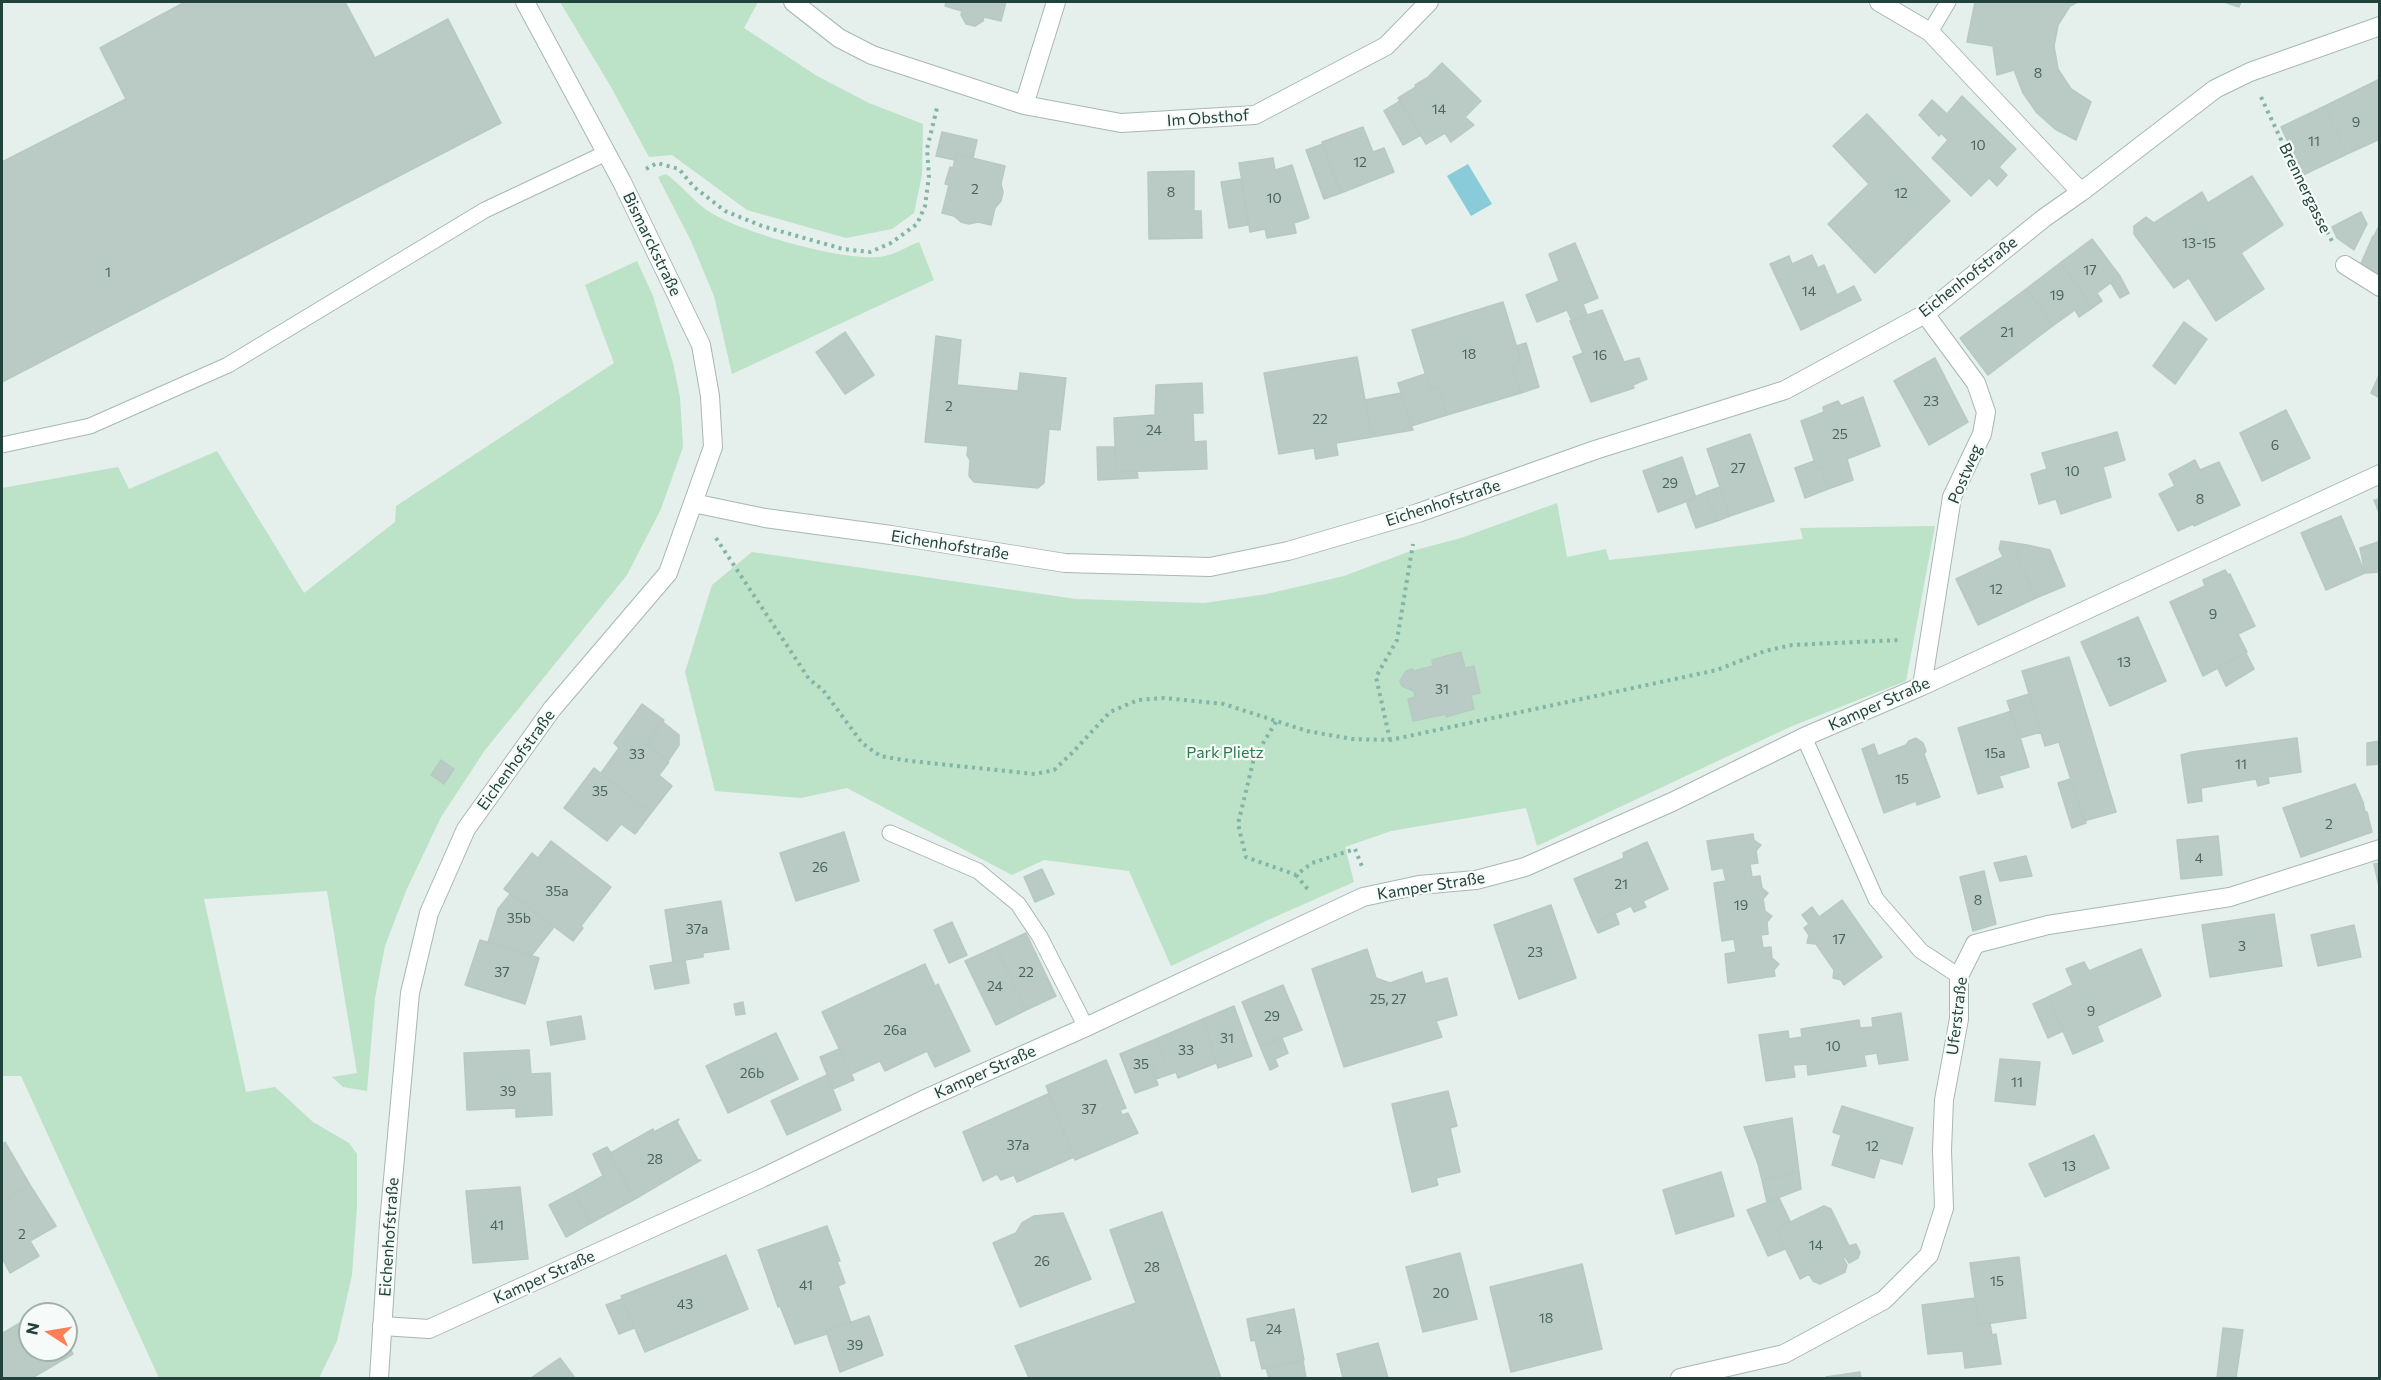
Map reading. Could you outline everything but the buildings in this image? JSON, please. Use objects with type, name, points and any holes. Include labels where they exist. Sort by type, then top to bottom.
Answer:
[{"type":"street","name":"Bismarckstraße","points":[[525,2],[622,182],[701,345],[710,396],[713,447],[693,503]]},
{"type":"street","name":"Im Obsthof","points":[[793,2],[839,38],[872,55],[1024,105],[1121,123],[1255,115],[1386,46],[1429,2]]},
{"type":"street","points":[[1024,105],[1056,2]]},
{"type":"street","points":[[1879,2],[1930,32],[2081,192]]},
{"type":"street","name":"Eichenhofstraße","points":[[379,1378],[389,1223],[410,993],[429,913],[466,829],[552,709],[668,573],[693,503],[765,518],[891,535],[1065,563],[1210,567],[1288,551],[1418,513],[1595,450],[1785,390],[1925,314],[2044,218],[2215,89],[2250,72],[2379,26]]},
{"type":"street","points":[[2344,266],[2379,287]]},
{"type":"street","name":"Postweg","points":[[1922,686],[1952,497],[1982,434],[1986,412],[1976,383],[1925,314]]},
{"type":"street","name":"Kamper Straße","points":[[382,1326],[429,1329],[762,1178],[923,1100],[1086,1027],[1363,897],[1419,885],[1476,880],[1525,867],[1672,802],[1804,737],[1922,686],[2379,474]]},
{"type":"street","name":"Uferstraße","points":[[1680,1378],[1784,1354],[1884,1300],[1929,1255],[1944,1208],[1942,1150],[1944,1100],[1959,1019],[1959,976],[1975,944],[2048,925],[2230,897],[2379,849]]},
{"type":"lane","points":[[1930,32],[1948,2]]},
{"type":"lane","points":[[2,445],[90,426],[228,365],[485,210],[606,153]]},
{"type":"lane","points":[[1804,737],[1876,899],[1921,951],[1959,976]]},
{"type":"lane","points":[[890,833],[978,871],[1018,904],[1040,938],[1086,1027]]},
{"type":"path","name":"Brennergasse","points":[[2250,72],[2305,191],[2344,266]]},
{"type":"path","points":[[622,182],[657,163],[679,169],[694,187],[724,212],[762,226],[843,249],[870,252],[891,243],[916,224],[925,206],[929,176],[927,149],[946,81]]},
{"type":"path","points":[[693,503],[809,679],[823,690],[862,743],[880,756],[910,761],[1035,774],[1054,770],[1110,712],[1138,700],[1164,698],[1224,704],[1276,722],[1352,739],[1390,740],[1717,670],[1766,651],[1792,645],[1900,640]]},
{"type":"path","points":[[1390,740],[1376,677],[1397,640],[1412,556]]},
{"type":"path","points":[[1276,722],[1254,758],[1238,824],[1246,857],[1296,875],[1312,863],[1355,849],[1373,896]]},
{"type":"green space","points":[[560,2],[758,2],[744,28],[817,76],[869,103],[923,124],[922,175],[914,213],[892,229],[846,238],[747,210],[672,155],[649,157],[611,87]]},
{"type":"green space","points":[[666,174],[704,208],[719,217],[792,244],[868,257],[889,255],[919,242],[934,280],[732,374],[714,296],[691,241],[658,177]]},
{"type":"green space","points":[[637,261],[653,296],[673,363],[680,397],[683,447],[661,509],[627,575],[485,750],[441,817],[406,891],[385,946],[375,998],[367,1091],[343,1087],[332,1077],[357,1073],[327,891],[204,899],[246,1092],[275,1087],[313,1122],[349,1143],[357,1154],[357,1207],[352,1275],[337,1341],[319,1378],[159,1378],[21,1076],[2,1076],[2,488],[118,467],[129,489],[217,451],[304,593],[395,522],[396,506],[614,363],[585,285]]},
{"type":"green space","name":"Park Plietz","points":[[1557,503],[1567,557],[1606,549],[1609,560],[1803,539],[1800,528],[1935,526],[1906,681],[1792,726],[1537,846],[1526,808],[1391,831],[1345,847],[1354,882],[1171,966],[1129,871],[1044,860],[1012,875],[847,788],[801,798],[715,791],[685,672],[712,585],[752,552],[1076,599],[1204,603],[1267,594],[1344,576],[1408,552],[1461,538]]},
{"type":"water","points":[[1468,164],[1492,204],[1471,216],[1447,176]]}]
